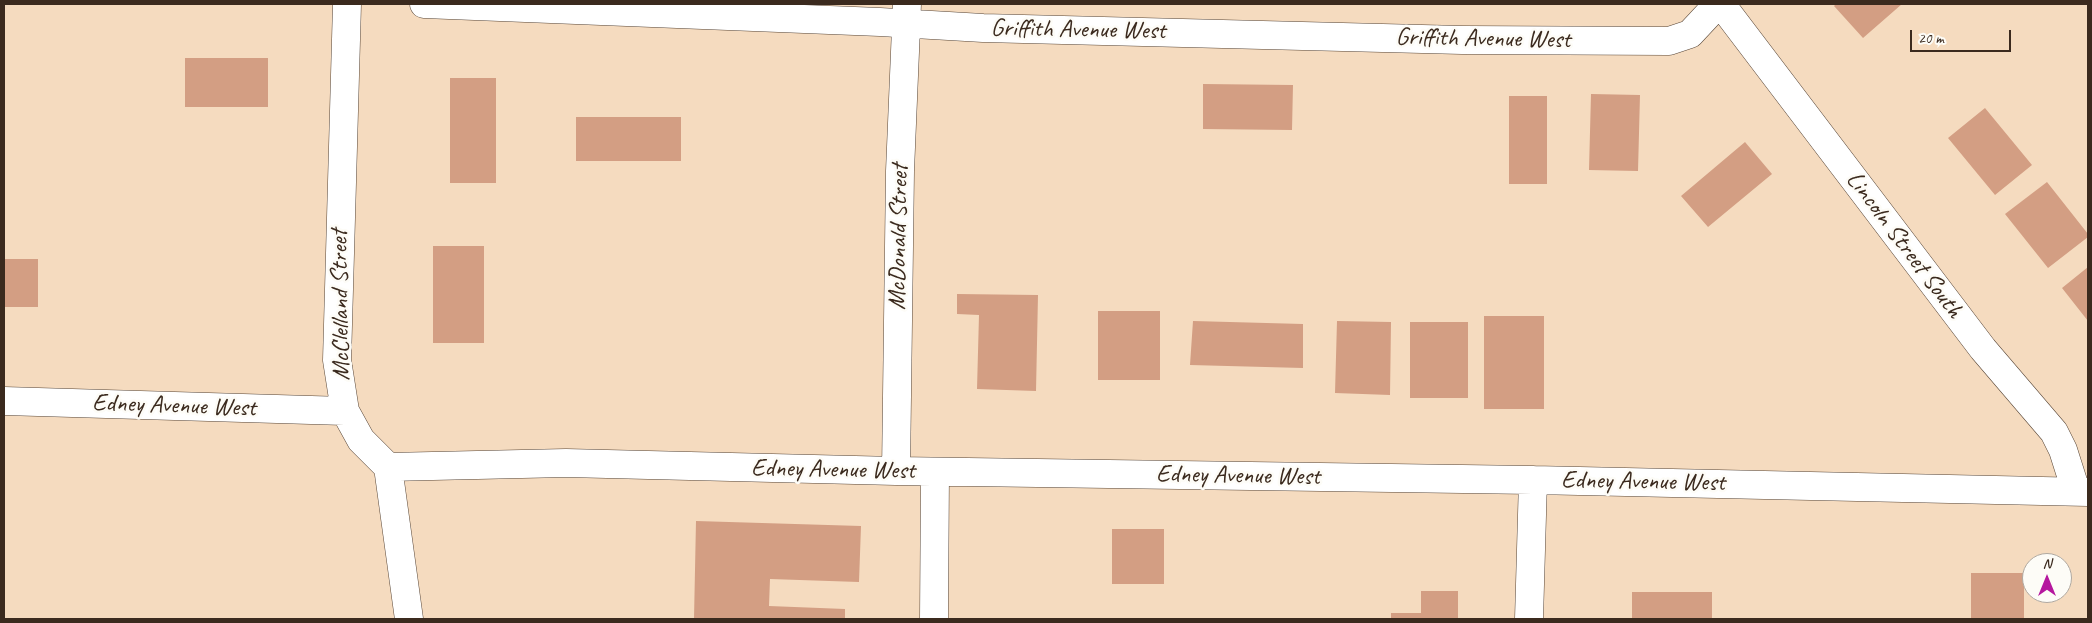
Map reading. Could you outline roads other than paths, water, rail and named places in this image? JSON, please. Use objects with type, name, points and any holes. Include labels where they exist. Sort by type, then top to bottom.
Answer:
[{"type":"street","name":"McClelland Street","points":[[347,4],[337,360],[344,411],[361,440],[388,467]]},
{"type":"street","name":"Griffith Avenue West","points":[[424,4],[906,14],[984,28],[1462,40],[1669,41],[1690,34],[1720,4]]},
{"type":"street","name":"Lincoln Street South","points":[[1720,4],[1983,349],[2054,432],[2082,492]]},
{"type":"street","name":"McDonald Street","points":[[896,471],[900,171],[906,14]]},
{"type":"street","name":"Edney Avenue West","points":[[4,401],[344,411]]},
{"type":"street","name":"Edney Avenue West","points":[[388,467],[566,463],[935,472],[1533,480],[2082,492]]},
{"type":"street","points":[[388,467],[409,619]]},
{"type":"street","points":[[934,619],[935,472]]},
{"type":"street","points":[[1529,619],[1533,480]]}]
